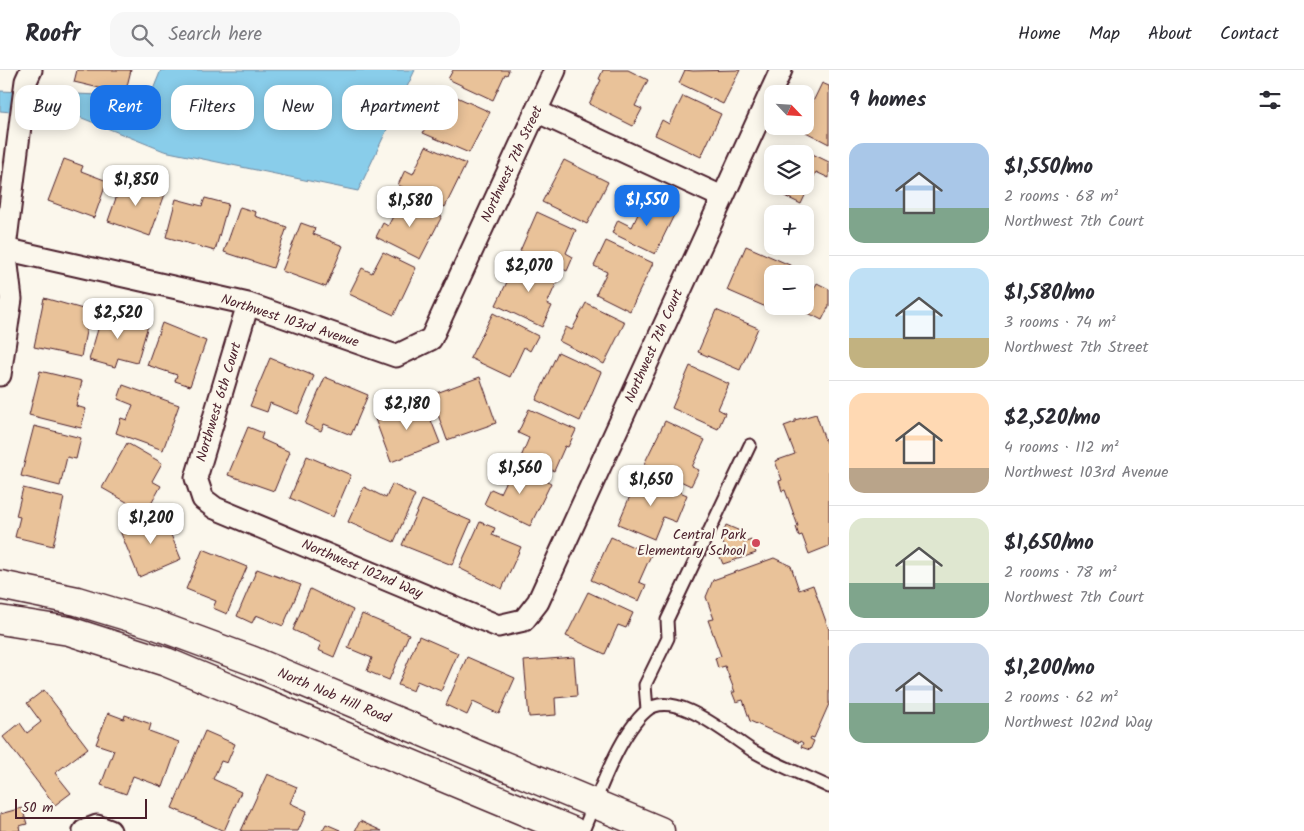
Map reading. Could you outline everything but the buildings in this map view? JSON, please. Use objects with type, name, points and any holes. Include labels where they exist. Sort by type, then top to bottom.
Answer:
[{"type":"main road","name":"North Nob Hill Road","points":[[0,586],[77,601],[153,624],[244,657],[660,831]]},
{"type":"main road","points":[[0,620],[69,631],[166,662],[572,831]]},
{"type":"street","name":"Northwest 7th Street","points":[[431,339],[555,70]]},
{"type":"street","name":"Northwest 7th Court","points":[[524,620],[538,602],[781,70]]},
{"type":"street","points":[[0,375],[11,299],[2,252],[20,118],[28,76]]},
{"type":"street","points":[[536,111],[722,197]]},
{"type":"street","name":"Northwest 103rd Avenue","points":[[2,252],[248,304],[396,356],[431,339]]},
{"type":"street","name":"Northwest 6th Court","points":[[203,499],[196,478],[248,304]]},
{"type":"street","name":"Northwest 102nd Way","points":[[203,499],[215,508],[498,626],[524,620]]},
{"type":"street","points":[[84,831],[97,826],[110,831]]},
{"type":"lane","points":[[647,710],[646,685],[668,638],[667,620],[750,445]]},
{"type":"lane","points":[[582,831],[622,743],[647,710],[663,704],[685,709],[709,721],[754,752],[829,786]]},
{"type":"water","points":[[161,70],[415,70],[408,85],[342,85],[342,130],[387,130],[358,191],[164,151],[112,130],[161,130],[161,85],[155,85]]},
{"type":"water","points":[[0,91],[15,92],[15,112],[0,111]]},
{"type":"water","points":[[80,94],[90,95],[90,121],[80,118]]},
{"type":"place","name":"Central Park Elementary School","points":[[756,543]]}]
